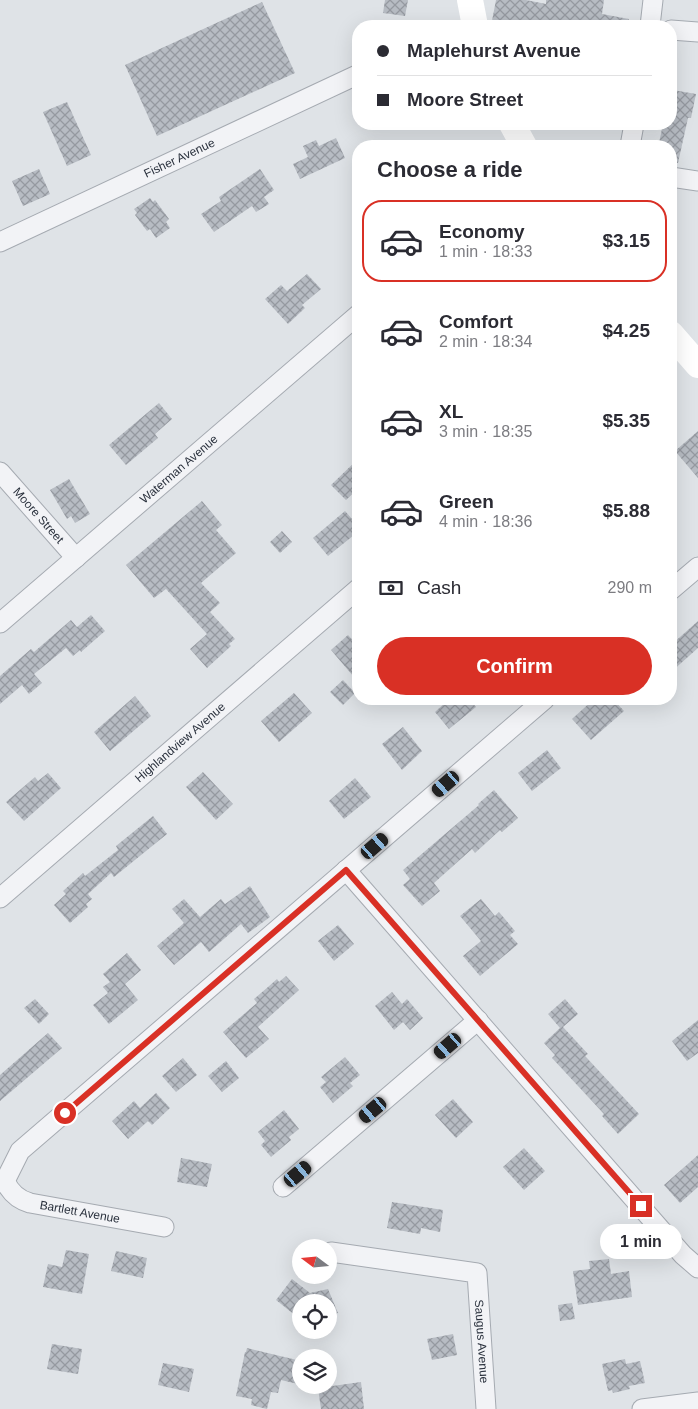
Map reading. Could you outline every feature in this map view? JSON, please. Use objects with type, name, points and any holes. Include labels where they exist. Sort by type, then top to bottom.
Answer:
[{"type":"street","points":[[651,20],[653,0]]},
{"type":"street","points":[[677,30],[698,32]]},
{"type":"street","name":"Fisher Avenue","points":[[0,242],[352,77]]},
{"type":"street","points":[[677,178],[698,181]]},
{"type":"street","name":"Waterman Avenue","points":[[0,624],[352,320]]},
{"type":"street","points":[[677,341],[698,365]]},
{"type":"street","name":"Moore Street","points":[[0,472],[76,558]]},
{"type":"street","points":[[677,585],[698,567]]},
{"type":"street","name":"Highlandview Avenue","points":[[0,898],[352,594]]},
{"type":"street","points":[[2,1182],[20,1151],[538,705]]},
{"type":"street","points":[[346,870],[683,1255],[698,1268]]},
{"type":"street","points":[[283,1187],[478,1020]]},
{"type":"street","name":"Bartlett Avenue","points":[[2,1182],[15,1195],[30,1203],[164,1227]]},
{"type":"street","name":"Saugus Avenue","points":[[338,1253],[478,1274],[486,1409]]},
{"type":"street","points":[[642,1409],[698,1402]]},
{"type":"building","points":[[385,0],[408,0],[405,16],[383,13]]},
{"type":"building","points":[[496,0],[526,0],[546,4],[546,0],[604,0],[602,14],[629,19],[629,20],[492,20]]},
{"type":"building","points":[[262,2],[295,73],[157,136],[125,65]]},
{"type":"building","points":[[677,91],[696,94],[691,118],[688,118],[678,163],[677,140],[660,140],[662,130],[677,130]]},
{"type":"building","points":[[67,102],[91,155],[67,166],[43,112]]},
{"type":"building","points":[[336,138],[345,158],[300,179],[293,164],[308,157],[303,146],[316,140],[319,146]]},
{"type":"building","points":[[39,169],[50,194],[23,206],[12,181]]},
{"type":"building","points":[[260,169],[274,190],[264,197],[269,204],[256,212],[252,206],[214,232],[201,214],[221,201],[219,197]]},
{"type":"building","points":[[150,198],[153,202],[155,200],[169,219],[166,222],[170,228],[156,238],[150,229],[147,231],[135,215],[137,213],[134,209]]},
{"type":"building","points":[[307,274],[321,289],[302,305],[305,308],[288,324],[265,299],[281,285],[287,291]]},
{"type":"building","points":[[159,403],[172,419],[155,434],[158,438],[126,465],[109,445]]},
{"type":"building","points":[[698,431],[698,478],[677,453],[677,449]]},
{"type":"building","points":[[352,465],[352,494],[346,500],[331,485]]},
{"type":"building","points":[[69,479],[90,514],[75,523],[71,516],[67,519],[50,490]]},
{"type":"building","points":[[202,501],[222,525],[216,530],[236,553],[201,583],[220,603],[210,612],[235,639],[229,644],[231,646],[207,668],[190,649],[207,634],[166,589],[154,598],[126,565]]},
{"type":"building","points":[[345,511],[352,519],[352,537],[328,556],[313,538]]},
{"type":"building","points":[[282,531],[292,542],[280,553],[270,542]]},
{"type":"building","points":[[91,615],[105,631],[81,652],[80,650],[73,656],[66,648],[34,674],[42,683],[29,694],[22,685],[0,704],[0,676],[31,649],[34,652],[71,620],[77,627]]},
{"type":"building","points":[[698,621],[698,648],[677,667],[677,640]]},
{"type":"building","points":[[348,635],[352,639],[352,675],[331,650]]},
{"type":"building","points":[[343,680],[352,690],[352,696],[343,705],[330,692]]},
{"type":"building","points":[[294,693],[312,713],[279,742],[261,721]]},
{"type":"building","points":[[135,696],[151,716],[110,751],[94,732]]},
{"type":"building","points":[[443,705],[474,705],[476,707],[449,729],[435,712]]},
{"type":"building","points":[[587,705],[618,705],[624,711],[591,740],[572,719]]},
{"type":"building","points":[[403,727],[422,751],[402,770],[382,744]]},
{"type":"building","points":[[547,750],[561,768],[532,791],[518,773]]},
{"type":"building","points":[[203,772],[233,804],[216,820],[186,787]]},
{"type":"building","points":[[48,773],[61,788],[24,821],[6,802],[35,777],[38,781]]},
{"type":"building","points":[[355,778],[371,797],[344,819],[329,801]]},
{"type":"building","points":[[494,790],[518,818],[502,832],[500,830],[475,853],[472,849],[434,883],[440,891],[422,906],[403,885],[410,879],[403,870]]},
{"type":"building","points":[[153,816],[167,834],[114,877],[111,873],[88,894],[92,899],[86,904],[88,907],[70,923],[54,905],[66,894],[63,891],[83,873],[85,876],[118,850],[116,846]]},
{"type":"building","points":[[250,886],[270,917],[248,933],[241,924],[209,952],[201,942],[174,965],[157,946],[184,923],[172,909],[184,899],[200,917],[221,899],[225,904]]},
{"type":"building","points":[[481,899],[495,916],[499,912],[515,931],[510,935],[518,944],[480,976],[463,956],[481,941],[460,916]]},
{"type":"building","points":[[338,925],[354,944],[334,961],[318,941]]},
{"type":"building","points":[[127,953],[141,970],[125,984],[138,1000],[109,1024],[93,1005],[108,993],[103,987],[110,982],[103,974]]},
{"type":"building","points":[[286,976],[299,990],[258,1027],[269,1039],[246,1058],[223,1032],[257,1003],[254,999],[277,979],[279,982]]},
{"type":"building","points":[[392,992],[402,1004],[407,999],[423,1018],[410,1030],[403,1022],[394,1030],[375,1006]]},
{"type":"building","points":[[35,999],[49,1014],[39,1024],[24,1008]]},
{"type":"building","points":[[565,999],[578,1014],[563,1027],[588,1054],[585,1056],[639,1114],[618,1134],[602,1116],[604,1114],[552,1058],[555,1055],[544,1043],[560,1028],[548,1014]]},
{"type":"building","points":[[698,1020],[698,1053],[687,1061],[672,1041]]},
{"type":"building","points":[[48,1033],[62,1048],[0,1101],[0,1075]]},
{"type":"building","points":[[345,1057],[360,1075],[350,1083],[353,1086],[333,1103],[320,1087],[326,1082],[321,1077]]},
{"type":"building","points":[[183,1058],[197,1075],[176,1092],[162,1076]]},
{"type":"building","points":[[226,1061],[239,1078],[222,1092],[208,1076]]},
{"type":"building","points":[[156,1093],[170,1108],[152,1125],[148,1121],[128,1139],[112,1121],[134,1101],[140,1108]]},
{"type":"building","points":[[453,1099],[473,1122],[456,1138],[435,1115]]},
{"type":"building","points":[[284,1110],[299,1129],[289,1137],[291,1140],[271,1157],[261,1145],[265,1141],[258,1132]]},
{"type":"building","points":[[524,1148],[545,1171],[524,1190],[503,1167]]},
{"type":"building","points":[[698,1155],[698,1187],[680,1203],[664,1185]]},
{"type":"building","points":[[181,1158],[212,1164],[207,1187],[177,1182]]},
{"type":"building","points":[[392,1202],[443,1210],[440,1232],[421,1228],[420,1234],[387,1228]]},
{"type":"building","points":[[66,1250],[89,1254],[82,1294],[43,1287],[48,1264],[62,1267]]},
{"type":"building","points":[[116,1251],[147,1258],[143,1278],[111,1271]]},
{"type":"building","points":[[609,1259],[611,1274],[629,1271],[632,1297],[578,1305],[573,1271],[590,1269],[589,1261]]},
{"type":"building","points":[[292,1279],[292,1284],[298,1284],[310,1293],[328,1289],[330,1294],[292,1294],[292,1313],[276,1300]]},
{"type":"building","points":[[572,1303],[575,1319],[560,1321],[558,1305]]},
{"type":"building","points":[[453,1334],[457,1355],[432,1360],[427,1339]]},
{"type":"building","points":[[52,1344],[82,1349],[78,1374],[47,1369]]},
{"type":"building","points":[[247,1348],[292,1359],[292,1383],[281,1380],[278,1393],[271,1392],[267,1409],[251,1405],[252,1399],[236,1396]]},
{"type":"building","points":[[625,1359],[626,1364],[640,1361],[645,1383],[629,1386],[630,1389],[613,1393],[612,1390],[608,1391],[602,1364]]},
{"type":"building","points":[[163,1363],[194,1369],[189,1392],[158,1385]]},
{"type":"building","points":[[361,1382],[364,1409],[321,1409],[319,1394],[337,1394],[337,1385]]},
{"type":"route","points":[[65,1113],[346,870],[641,1206]]}]
